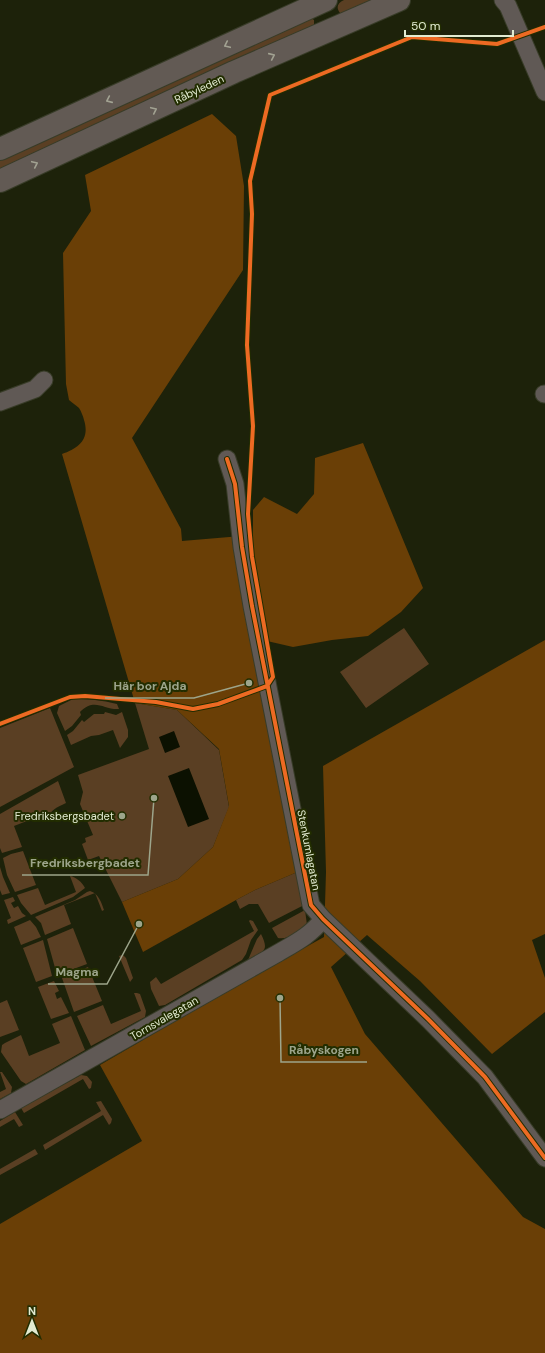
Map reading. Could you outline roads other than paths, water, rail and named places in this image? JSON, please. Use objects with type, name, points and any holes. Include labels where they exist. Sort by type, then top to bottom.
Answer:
[{"type":"main road","points":[[0,149],[326,0]]},
{"type":"main road","name":"Råbyleden","points":[[0,181],[234,72],[400,0]]},
{"type":"street","points":[[506,2],[545,92]]},
{"type":"street","points":[[0,402],[36,389],[44,380]]},
{"type":"street","name":"Stenkumlagatan","points":[[227,459],[235,484],[242,547],[252,606],[311,905],[485,1077],[545,1158]]},
{"type":"street","name":"Tornsvalegatan","points":[[0,1110],[278,953],[308,935],[324,919]]},
{"type":"place","name":"Här bor Ajda","points":[[249,683]]},
{"type":"place","name":"Fredriksbergbadet","points":[[154,798]]},
{"type":"place","name":"Fredriksbergsbadet","points":[[122,816]]},
{"type":"place","name":"Magma","points":[[139,924]]},
{"type":"place","name":"Råbyskogen","points":[[280,998]]}]
